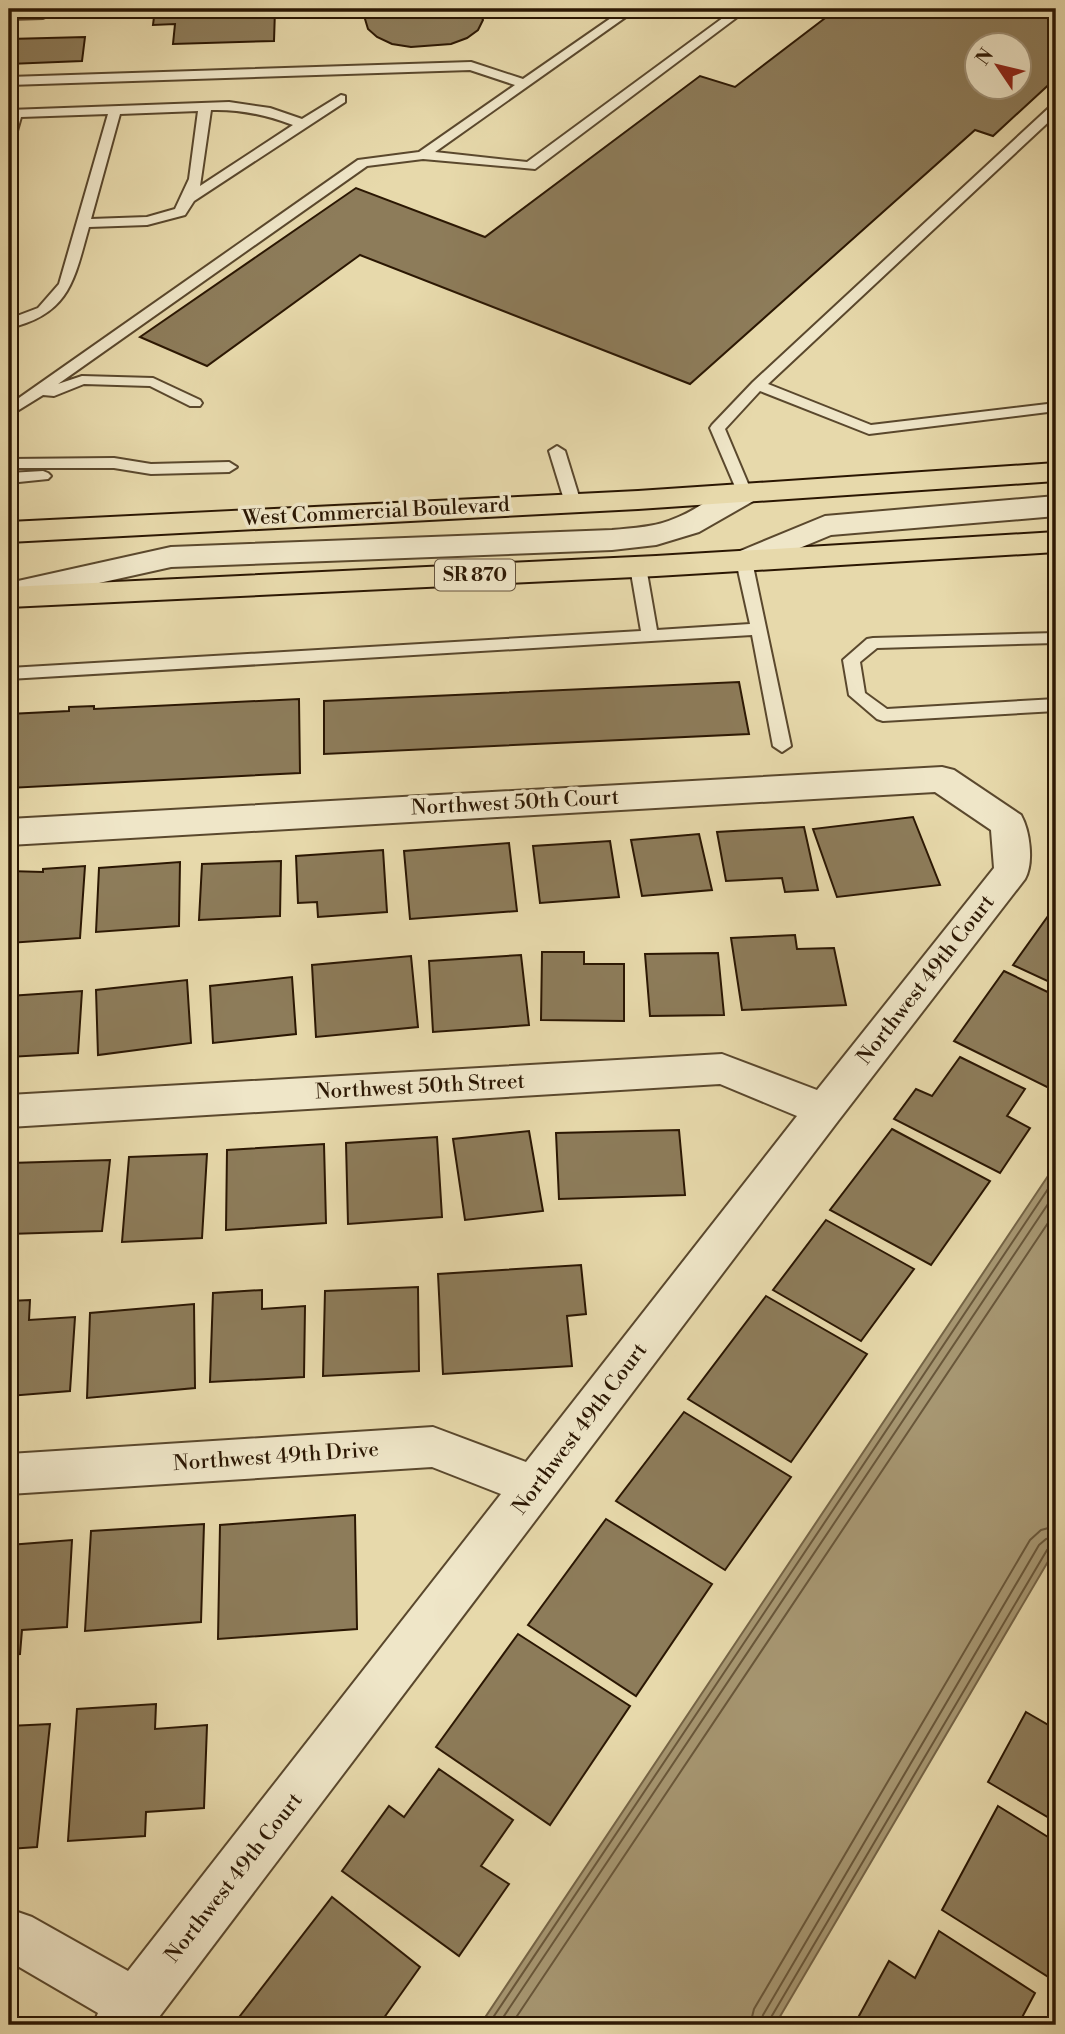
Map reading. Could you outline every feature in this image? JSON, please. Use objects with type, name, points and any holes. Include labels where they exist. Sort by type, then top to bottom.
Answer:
[{"type":"highway","name":"West Commercial Boulevard","points":[[9,532],[573,503],[1056,472]]},
{"type":"highway","name":"West Commercial Boulevard","points":[[9,595],[638,567],[1056,542]]},
{"type":"street","name":"West Commercial Boulevard","points":[[9,595],[171,557],[584,541],[656,535],[688,525],[744,493]]},
{"type":"street","name":"West Commercial Boulevard","points":[[744,561],[825,526],[1056,506]]},
{"type":"street","name":"Northwest 50th Court","points":[[9,832],[942,779],[1008,824]]},
{"type":"street","name":"Northwest 49th Court","points":[[128,2015],[824,1110],[1012,870],[1008,824]]},
{"type":"street","name":"Northwest 50th Street","points":[[9,1111],[722,1069],[824,1110]]},
{"type":"street","name":"Northwest 49th Drive","points":[[9,1474],[433,1447],[536,1487]]},
{"type":"street","points":[[9,1935],[14,1935],[128,2015]]},
{"type":"lane","points":[[9,16],[43,14],[58,9]]},
{"type":"lane","points":[[423,155],[632,9]]},
{"type":"lane","points":[[9,412],[363,163],[423,155],[530,166],[742,9]]},
{"type":"lane","points":[[9,81],[471,66],[524,84]]},
{"type":"lane","points":[[82,223],[159,219],[180,212],[190,198],[341,99]]},
{"type":"lane","points":[[9,138],[13,113],[229,106],[270,112],[303,124]]},
{"type":"lane","points":[[190,198],[205,107]]},
{"type":"lane","points":[[744,493],[718,428],[758,385],[1056,108]]},
{"type":"lane","points":[[9,324],[43,311],[66,285],[115,110]]},
{"type":"lane","points":[[9,418],[35,398],[82,380],[153,382],[195,403]]},
{"type":"lane","points":[[758,385],[869,430],[1056,407]]},
{"type":"lane","points":[[557,451],[573,503]]},
{"type":"lane","points":[[9,464],[114,463],[151,469]]},
{"type":"lane","points":[[9,478],[229,467]]},
{"type":"lane","points":[[744,561],[782,746]]},
{"type":"lane","points":[[638,567],[650,636]]},
{"type":"lane","points":[[9,674],[759,629]]},
{"type":"lane","points":[[1056,638],[873,643],[851,660],[857,695],[883,715],[1056,705]]},
{"type":"water","points":[[1056,1164],[1056,1548],[775,2025],[480,2025]]},
{"type":"building","points":[[155,9],[275,9],[274,41],[173,44],[175,24],[153,25]]},
{"type":"building","points":[[373,9],[478,9],[483,20],[478,30],[451,44],[411,47],[392,44],[368,29],[365,19]]},
{"type":"building","points":[[837,9],[1056,9],[1056,78],[1034,98],[1034,32],[964,32],[964,102],[1030,102],[993,136],[975,130],[690,384],[360,255],[207,366],[140,337],[356,188],[485,237],[700,76],[735,87]]},
{"type":"building","points":[[85,37],[82,61],[9,64],[9,39]]},
{"type":"building","points":[[739,682],[749,734],[324,754],[324,701]]},
{"type":"building","points":[[299,699],[300,773],[9,788],[9,714],[69,711],[69,707],[94,706],[94,709]]},
{"type":"building","points":[[913,817],[940,885],[837,897],[813,829]]},
{"type":"building","points":[[804,827],[818,890],[785,892],[782,878],[726,881],[717,832]]},
{"type":"building","points":[[699,834],[712,890],[642,896],[631,840]]},
{"type":"building","points":[[610,841],[619,897],[540,903],[533,846]]},
{"type":"building","points":[[509,843],[517,911],[410,919],[404,851]]},
{"type":"building","points":[[383,850],[387,912],[318,917],[317,902],[298,903],[296,856]]},
{"type":"building","points":[[281,861],[280,916],[199,920],[202,864]]},
{"type":"building","points":[[180,862],[179,926],[96,932],[99,868]]},
{"type":"building","points":[[85,866],[80,938],[9,943],[9,871],[43,872],[43,869]]},
{"type":"building","points":[[1053,909],[1056,911],[1056,985],[1013,965]]},
{"type":"building","points":[[795,935],[797,949],[834,948],[846,1005],[742,1010],[731,938]]},
{"type":"building","points":[[542,952],[584,952],[584,964],[624,964],[624,1021],[541,1020]]},
{"type":"building","points":[[718,953],[724,1015],[650,1016],[645,954]]},
{"type":"building","points":[[521,955],[529,1025],[433,1032],[429,961]]},
{"type":"building","points":[[411,956],[418,1027],[316,1037],[312,965]]},
{"type":"building","points":[[1004,971],[1056,996],[1056,1081],[1051,1089],[954,1041]]},
{"type":"building","points":[[292,977],[296,1034],[213,1043],[210,986]]},
{"type":"building","points":[[187,980],[191,1043],[98,1055],[96,990]]},
{"type":"building","points":[[82,991],[78,1053],[9,1057],[9,996]]},
{"type":"building","points":[[960,1057],[1025,1089],[1007,1116],[1030,1128],[1000,1173],[894,1119],[916,1089],[932,1096]]},
{"type":"building","points":[[892,1129],[990,1181],[931,1265],[830,1210]]},
{"type":"building","points":[[679,1130],[685,1195],[559,1199],[556,1133]]},
{"type":"building","points":[[529,1131],[543,1211],[465,1220],[453,1139]]},
{"type":"building","points":[[437,1137],[442,1217],[348,1224],[346,1143]]},
{"type":"building","points":[[324,1144],[326,1223],[226,1230],[227,1150]]},
{"type":"building","points":[[207,1154],[202,1238],[122,1242],[129,1157]]},
{"type":"building","points":[[110,1160],[102,1231],[9,1234],[10,1163]]},
{"type":"building","points":[[826,1220],[914,1269],[861,1341],[773,1290]]},
{"type":"building","points":[[581,1265],[586,1314],[567,1316],[572,1366],[443,1374],[438,1274]]},
{"type":"building","points":[[418,1287],[419,1371],[323,1376],[325,1291]]},
{"type":"building","points":[[262,1290],[262,1309],[305,1306],[304,1377],[210,1382],[213,1293]]},
{"type":"building","points":[[766,1296],[867,1354],[791,1462],[688,1399]]},
{"type":"building","points":[[30,1300],[29,1320],[75,1317],[70,1391],[9,1396],[9,1301]]},
{"type":"building","points":[[194,1304],[195,1388],[87,1398],[90,1313]]},
{"type":"building","points":[[684,1412],[791,1477],[725,1570],[616,1501]]},
{"type":"building","points":[[355,1515],[357,1629],[218,1639],[220,1525]]},
{"type":"building","points":[[606,1519],[712,1584],[636,1696],[528,1625]]},
{"type":"building","points":[[204,1524],[201,1622],[85,1631],[91,1531]]},
{"type":"building","points":[[72,1540],[67,1627],[22,1630],[20,1654],[9,1655],[9,1545]]},
{"type":"building","points":[[518,1634],[630,1706],[550,1825],[436,1747]]},
{"type":"building","points":[[156,1704],[155,1729],[207,1725],[204,1808],[146,1812],[145,1836],[68,1841],[77,1709]]},
{"type":"building","points":[[1026,1712],[1052,1727],[1056,1719],[1056,1822],[988,1782]]},
{"type":"building","points":[[50,1724],[37,1847],[9,1849],[9,1726]]},
{"type":"building","points":[[439,1769],[513,1820],[481,1866],[509,1884],[459,1956],[342,1871],[389,1806],[404,1817]]},
{"type":"building","points":[[998,1806],[1056,1842],[1056,1966],[1050,1978],[942,1910]]},
{"type":"building","points":[[332,1897],[420,1967],[381,2022],[385,2025],[233,2025]]},
{"type":"building","points":[[939,1931],[1035,1993],[1018,2025],[854,2025],[889,1961],[915,1978]]}]
